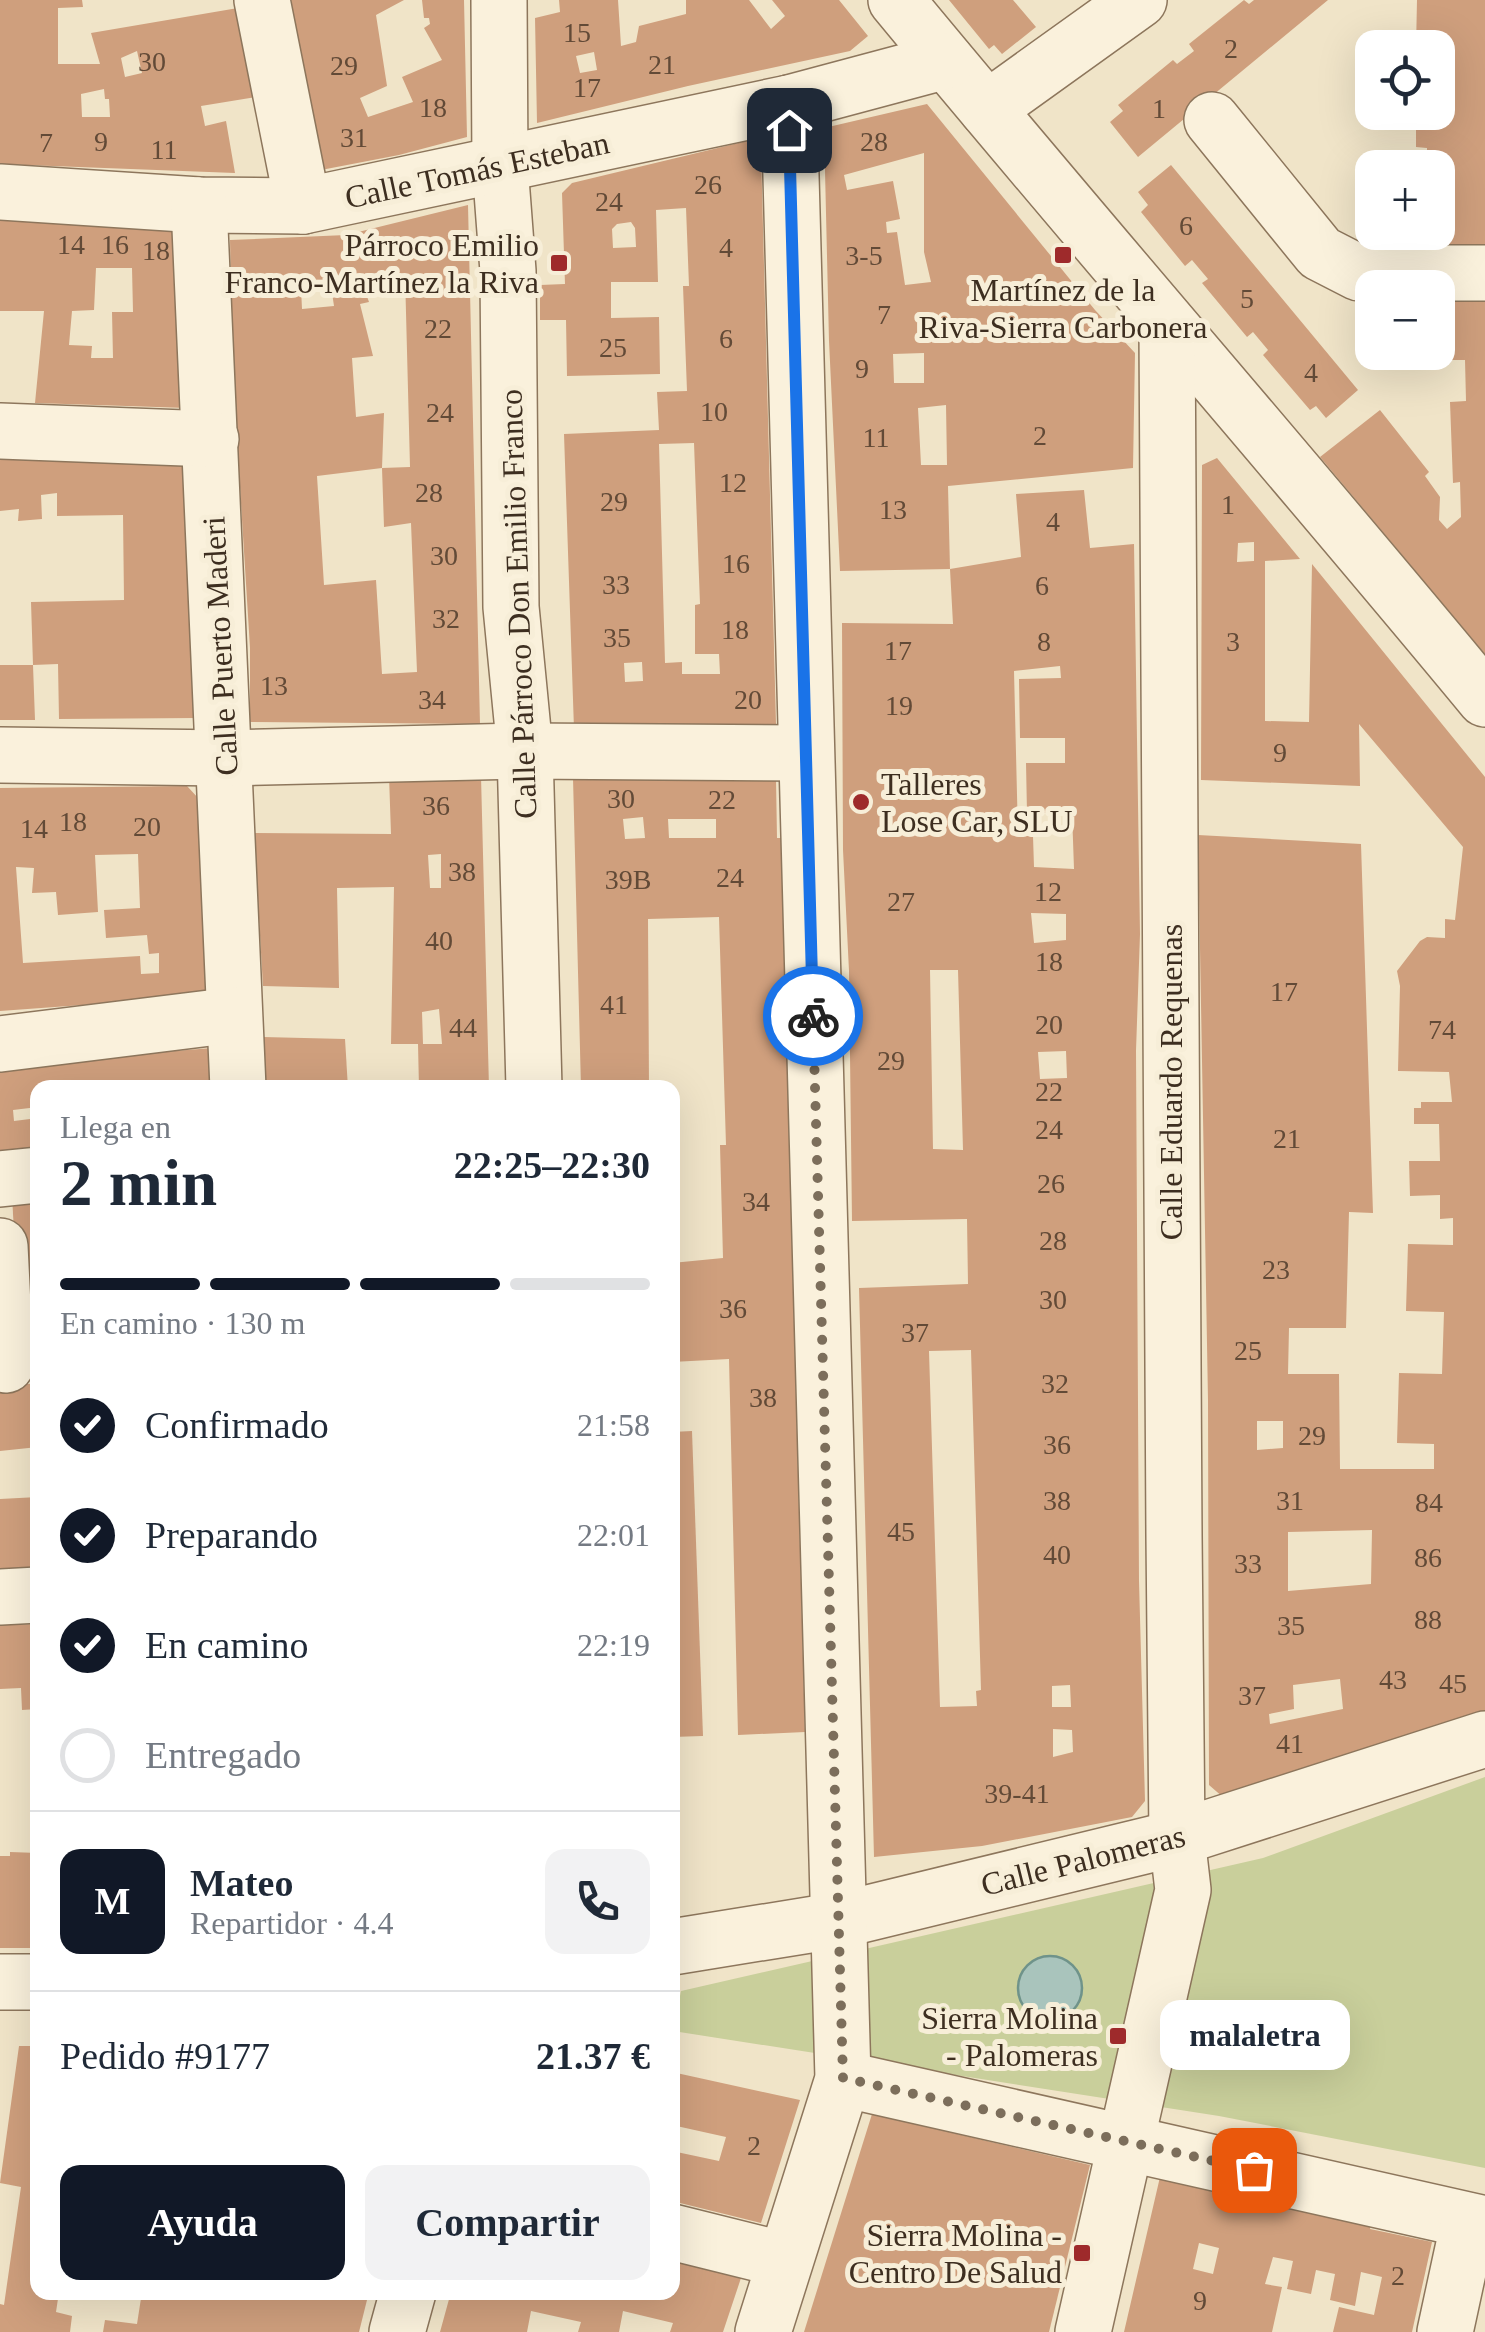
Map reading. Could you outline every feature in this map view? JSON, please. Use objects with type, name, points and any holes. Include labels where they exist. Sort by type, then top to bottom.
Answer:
[{"type":"street","points":[[262,0],[303,206]]},
{"type":"street","name":"Calle Párroco Don Emilio Franco","points":[[499,0],[500,166],[508,271],[512,607],[525,751],[534,1080]]},
{"type":"street","points":[[896,0],[1485,699]]},
{"type":"street","points":[[986,109],[1122,5]]},
{"type":"street","name":"Calle Tomás Esteban","points":[[0,192],[199,205],[303,206],[788,104],[946,60]]},
{"type":"street","points":[[763,2332],[843,2078],[788,104]]},
{"type":"street","points":[[1212,120],[1320,254],[1359,273],[1485,273]]},
{"type":"street","name":"Calle Puerto Maderi","points":[[199,205],[238,1080]]},
{"type":"street","name":"Calle Eduardo Requenas","points":[[1083,2332],[1183,1890],[1178,1838],[1168,326]]},
{"type":"street","points":[[0,431],[210,439]]},
{"type":"street","points":[[0,755],[226,758],[525,751],[806,753]]},
{"type":"street","points":[[0,1044],[234,1015]]},
{"type":"street","points":[[0,1179],[30,1176]]},
{"type":"street","points":[[0,1246],[15,1364]]},
{"type":"street","points":[[0,1597],[30,1595]]},
{"type":"street","name":"Calle Palomeras","points":[[680,1946],[840,1920],[1178,1838],[1485,1739]]},
{"type":"street","points":[[843,2078],[1477,2222],[1445,2332]]},
{"type":"street","points":[[680,2234],[785,2260]]},
{"type":"street","points":[[397,2332],[406,2300]]},
{"type":"green space","points":[[1485,1777],[1485,2168],[1219,2116],[680,2032],[681,1991],[1263,1858]]},
{"type":"water","points":[[1050,1956],[1072,1966],[1082,1988],[1072,2010],[1050,2020],[1028,2010],[1018,1988],[1028,1966]]},
{"type":"building","points":[[0,0],[82,0],[83,7],[58,8],[58,64],[100,64],[91,33],[238,8],[256,97],[201,106],[205,126],[226,121],[235,173],[0,164]],"holes":[[[137,51],[142,73],[125,77],[121,58]],[[104,89],[110,117],[82,117],[81,94]]]},
{"type":"building","points":[[291,0],[404,0],[376,15],[387,86],[360,98],[368,117],[413,102],[402,77],[442,60],[424,28],[430,24],[429,18],[424,18],[422,0],[464,0],[467,137],[321,170]]},
{"type":"building","points":[[559,0],[618,0],[621,46],[636,42],[639,26],[686,14],[686,0],[749,0],[771,29],[785,16],[772,0],[839,0],[868,36],[850,51],[537,123],[535,18],[560,12]],"holes":[[[594,52],[597,70],[580,73],[576,56]]]},
{"type":"building","points":[[949,0],[1013,0],[1036,27],[1002,54],[994,45],[989,49]]},
{"type":"building","points":[[1244,0],[1249,4],[1254,0],[1328,0],[1138,157],[1110,122],[1123,111],[1118,105],[1173,60],[1177,64],[1194,51],[1189,44]]},
{"type":"building","points":[[1417,0],[1485,0],[1485,244],[1455,244],[1455,150],[1416,147],[1416,130],[1455,130],[1455,30],[1416,30]]},
{"type":"building","points":[[927,104],[1095,310],[1135,353],[1133,468],[948,486],[950,569],[840,571],[824,128]],"holes":[[[924,153],[924,252],[931,282],[905,285],[897,232],[887,233],[886,222],[900,219],[893,181],[847,190],[844,175]],[[924,353],[924,383],[894,383],[893,354]],[[946,405],[947,465],[921,465],[918,408]]]},
{"type":"building","points":[[751,140],[761,151],[776,724],[574,729],[564,434],[659,430],[657,392],[687,391],[683,286],[689,286],[686,208],[656,210],[658,282],[611,282],[611,318],[659,317],[660,374],[567,376],[566,320],[540,320],[540,285],[565,284],[562,193],[572,183]],"holes":[[[631,222],[636,247],[613,248],[612,229]],[[694,443],[700,604],[695,605],[695,654],[719,654],[720,674],[682,674],[682,662],[665,663],[659,444]],[[642,662],[643,681],[625,682],[624,663]]]},
{"type":"building","points":[[1171,165],[1358,390],[1326,418],[1316,406],[1310,410],[1263,355],[1268,350],[1253,332],[1247,337],[1202,283],[1208,279],[1192,260],[1185,266],[1141,212],[1148,205],[1138,192]]},
{"type":"building","points":[[468,205],[480,724],[250,722],[250,648],[233,374],[230,240],[346,235]],"holes":[[[405,274],[410,467],[382,468],[384,413],[356,417],[352,358],[373,356],[360,304],[369,302],[362,282]],[[331,286],[334,306],[302,309],[301,288]],[[382,468],[384,527],[411,523],[417,672],[382,674],[376,580],[324,585],[317,476]]]},
{"type":"building","points":[[0,216],[171,223],[179,233],[187,408],[35,403],[44,311],[0,311]],"holes":[[[96,268],[132,268],[133,312],[112,312],[113,358],[91,358],[92,346],[69,345],[72,311],[94,310]]]},
{"type":"building","points":[[1485,288],[1485,654],[1320,457],[1380,410],[1429,472],[1425,476],[1440,497],[1439,520],[1447,529],[1461,517],[1460,482],[1453,483],[1450,402],[1466,401],[1465,360],[1455,360],[1455,289]]},
{"type":"building","points":[[0,457],[185,462],[196,718],[59,719],[58,664],[33,665],[31,602],[124,600],[123,515],[57,516],[57,493],[41,495],[42,519],[18,521],[19,509],[0,511]]},
{"type":"building","points":[[1217,458],[1300,559],[1265,561],[1265,721],[1309,722],[1312,564],[1485,777],[1485,1717],[1224,1798],[1209,1785],[1208,1400],[1198,835],[1361,844],[1373,1213],[1349,1212],[1346,1328],[1289,1328],[1288,1374],[1339,1374],[1340,1469],[1434,1469],[1434,1444],[1397,1443],[1399,1373],[1442,1374],[1444,1312],[1406,1311],[1408,1244],[1453,1245],[1453,1218],[1440,1219],[1440,1195],[1410,1196],[1409,1161],[1440,1161],[1439,1124],[1414,1124],[1414,1108],[1421,1108],[1421,1102],[1452,1102],[1449,1072],[1398,1071],[1397,971],[1420,941],[1427,937],[1445,938],[1445,919],[1455,920],[1463,847],[1359,724],[1360,786],[1201,780],[1202,465]],"holes":[[[1254,542],[1254,561],[1237,562],[1238,543]],[[1257,1421],[1283,1421],[1283,1448],[1257,1450]],[[1372,1530],[1371,1584],[1288,1591],[1288,1532]],[[1340,1679],[1343,1709],[1270,1724],[1269,1714],[1294,1709],[1293,1685]]]},
{"type":"building","points":[[1084,490],[1090,548],[1134,544],[1140,934],[1136,1051],[1139,1581],[1145,1801],[1132,1817],[982,1846],[874,1857],[859,1288],[968,1284],[967,1219],[852,1221],[842,623],[953,624],[950,569],[1021,557],[1016,494]],"holes":[[[1060,666],[1061,678],[1019,679],[1020,738],[1065,738],[1065,763],[1026,763],[1027,813],[1072,812],[1074,869],[1034,867],[1033,836],[1018,836],[1014,671]],[[1031,913],[1066,914],[1066,940],[1034,943]],[[930,970],[958,970],[963,1150],[933,1149]],[[1066,1051],[1067,1078],[1040,1079],[1038,1052]],[[971,1350],[981,1690],[976,1691],[977,1706],[940,1707],[929,1351]],[[1070,1685],[1071,1707],[1052,1707],[1052,1686]],[[1053,1729],[1072,1730],[1073,1752],[1053,1757]]]},
{"type":"building","points":[[0,665],[33,665],[35,720],[0,720]]},
{"type":"building","points":[[389,776],[481,776],[489,1080],[419,1080],[418,1044],[391,1044],[394,887],[337,888],[339,988],[263,986],[254,833],[391,834]],"holes":[[[441,854],[441,888],[430,888],[428,855]],[[439,1009],[442,1044],[423,1044],[422,1012]]]},
{"type":"building","points":[[573,778],[776,779],[777,838],[781,838],[805,1732],[738,1735],[729,1359],[680,1362],[680,1262],[723,1258],[720,1145],[726,1145],[719,917],[648,919],[649,1080],[581,1080]],"holes":[[[643,817],[645,838],[625,839],[623,819]],[[668,819],[716,819],[716,838],[669,838]]]},
{"type":"building","points":[[187,786],[199,799],[206,996],[0,1011],[0,788]],"holes":[[[138,854],[140,908],[104,910],[106,938],[147,935],[149,954],[159,953],[159,973],[141,974],[140,956],[23,963],[16,867],[34,868],[32,893],[56,892],[58,915],[98,912],[95,855]]]},
{"type":"building","points":[[263,1037],[345,1039],[348,1080],[266,1080]]},
{"type":"building","points":[[212,1048],[214,1080],[30,1080],[30,1108],[13,1110],[14,1121],[30,1119],[30,1149],[0,1151],[0,1065]]},
{"type":"building","points":[[30,1195],[30,1336],[20,1336],[12,1196]]},
{"type":"building","points":[[30,1384],[30,1448],[0,1451],[0,1387]]},
{"type":"building","points":[[692,1431],[703,1736],[680,1737],[680,1432]]},
{"type":"building","points":[[30,1497],[30,1567],[0,1569],[0,1499]]},
{"type":"building","points":[[30,1624],[30,1710],[22,1710],[21,1688],[0,1689],[0,1625]]},
{"type":"building","points":[[10,1852],[30,1853],[30,1948],[0,1948],[0,1856],[10,1856]]},
{"type":"building","points":[[19,2046],[30,2046],[30,2300],[58,2300],[56,2312],[72,2316],[70,2332],[0,2332],[0,2304],[4,2305],[21,2187],[0,2183]]},
{"type":"building","points":[[680,2074],[800,2100],[761,2223],[680,2203],[680,2153],[719,2161],[726,2137],[680,2127]]},
{"type":"building","points":[[872,2114],[1090,2165],[1049,2332],[804,2332]]},
{"type":"building","points":[[1160,2177],[1432,2242],[1412,2332],[1333,2332],[1339,2307],[1374,2315],[1382,2277],[1361,2272],[1355,2306],[1330,2300],[1335,2274],[1316,2270],[1311,2294],[1287,2289],[1293,2261],[1273,2257],[1265,2284],[1282,2287],[1272,2332],[1124,2332]],"holes":[[[1199,2243],[1219,2248],[1213,2274],[1193,2269]]]},
{"type":"building","points":[[680,2257],[743,2272],[723,2332],[670,2332],[673,2323],[623,2311],[619,2332],[578,2332],[581,2322],[531,2311],[527,2332],[440,2332],[449,2300],[680,2300]]},
{"type":"building","points":[[141,2300],[367,2300],[359,2332],[103,2332],[105,2320],[137,2324]]},
{"type":"way so far","points":[[813,1016],[843,2078],[1254,2170]]},
{"type":"place","name":"Martínez de la Riva-Sierra Carbonera","points":[[1063,255]]},
{"type":"place","name":"Párroco Emilio Franco-Martínez la Riva","points":[[559,263]]},
{"type":"place","name":"Talleres Lose Car, SLU","points":[[861,802]]},
{"type":"place","name":"Sierra Molina - Palomeras","points":[[1118,2036]]},
{"type":"place","name":"malaletra","points":[[1254,2170]]},
{"type":"place","name":"Sierra Molina - Centro De Salud","points":[[1082,2253]]},
{"type":"route","points":[[789,130],[813,1016]]}]
